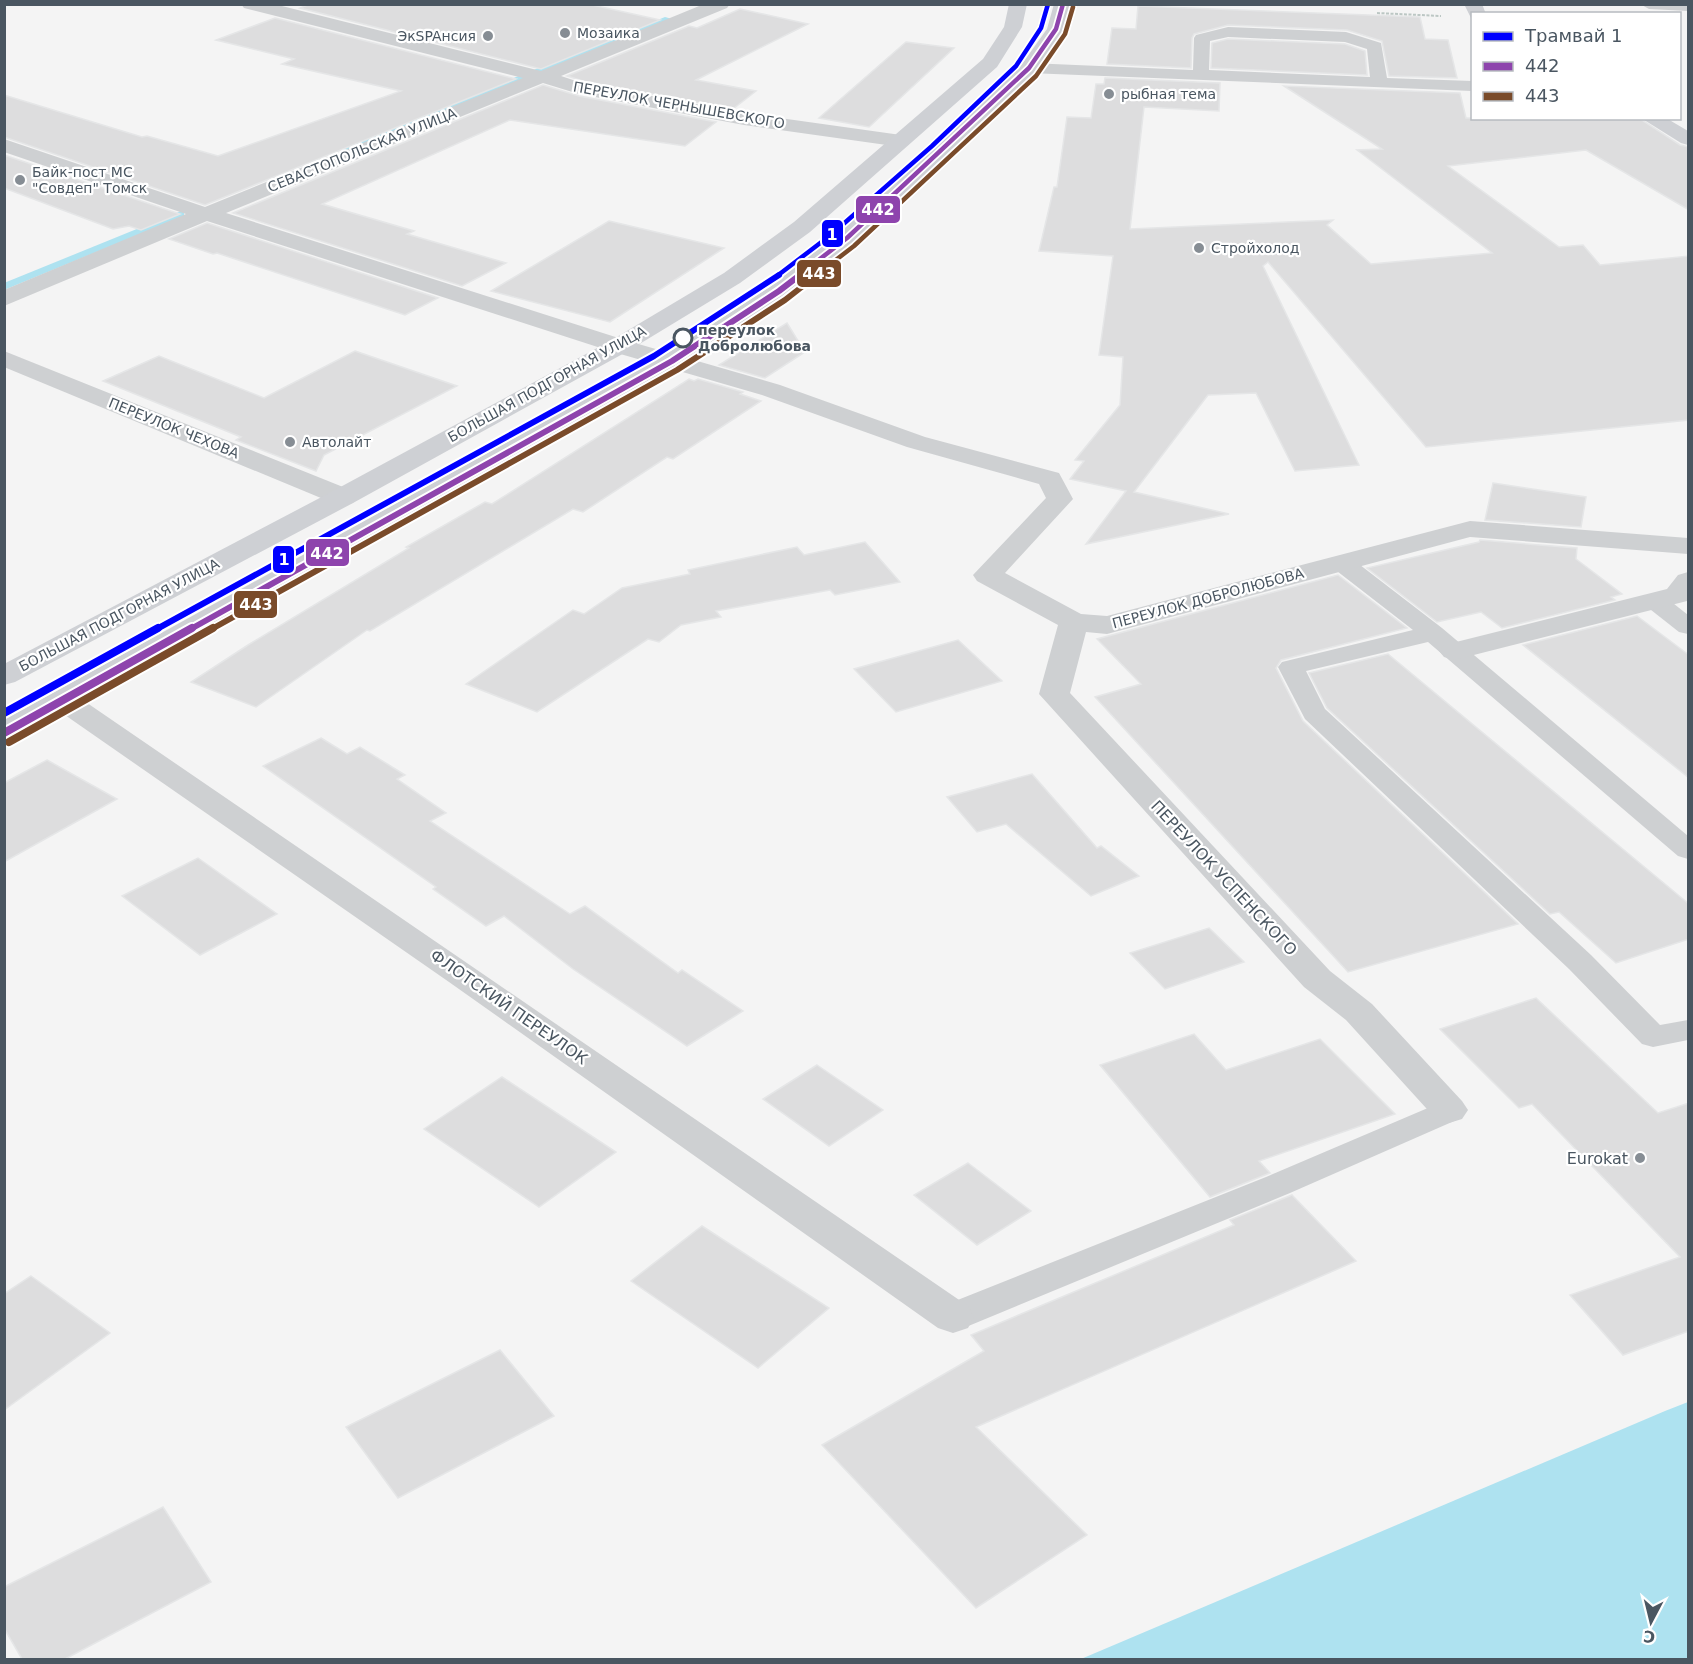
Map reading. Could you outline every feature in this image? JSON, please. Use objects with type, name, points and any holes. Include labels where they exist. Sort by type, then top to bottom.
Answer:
[{"type":"main road","name":"БОЛЬШАЯ ПОДГОРНАЯ УЛИЦА","points":[[4,676],[343,497],[619,345],[732,278],[802,227],[990,63],[1013,27],[1018,4]]},
{"type":"main road","points":[[4,733],[672,362],[779,291],[847,238],[1029,68],[1056,29],[1063,4]]},
{"type":"main road","points":[[1655,120],[1689,139]]},
{"type":"street","name":"ПЕРЕУЛОК ЧЕРНЫШЕВСКОГО","points":[[250,4],[579,88],[744,119],[901,141]]},
{"type":"street","name":"СЕВАСТОПОЛЬСКАЯ УЛИЦА","points":[[4,300],[206,214],[721,4]]},
{"type":"street","points":[[1649,4],[1689,6]]},
{"type":"street","name":"ПЕРЕУЛОК ДОБРОЛЮБОВА","points":[[4,145],[206,214],[672,362],[771,390],[916,442],[1050,479],[1060,499],[987,575],[1074,622],[1107,625],[1470,529],[1689,546]]},
{"type":"street","name":"ПЕРЕУЛОК ЧЕХОВА","points":[[4,358],[343,497]]},
{"type":"street","points":[[1444,642],[1655,601],[1677,595],[1689,581]]},
{"type":"street","name":"ПЕРЕУЛОК УСПЕНСКОГО","points":[[1074,622],[1054,694],[1317,979],[1359,1012],[1449,1110]]},
{"type":"street","name":"ФЛОТСКИЙ ПЕРЕУЛОК","points":[[63,700],[462,974],[953,1317]]},
{"type":"lane","points":[[1201,75],[1202,38],[1228,32],[1346,37],[1375,46],[1378,82]]},
{"type":"lane","points":[[1029,68],[1471,86]]},
{"type":"lane","points":[[1342,562],[1444,642],[1689,850]]},
{"type":"lane","points":[[1655,601],[1689,627]]},
{"type":"lane","points":[[1444,642],[1291,667],[1314,713],[1580,962],[1653,1037],[1689,1030]]},
{"type":"lane","points":[[953,1317],[1278,1185],[1449,1110]]},
{"type":"water","points":[[1688,1402],[1688,1659],[1081,1659],[1665,1411]]},
{"type":"building","points":[[310,4],[588,4],[660,20],[541,69],[300,8]]},
{"type":"building","points":[[1138,6],[1420,17],[1425,39],[1448,40],[1457,78],[1389,76],[1382,41],[1347,30],[1228,25],[1194,34],[1191,68],[1107,64],[1112,28],[1136,29]]},
{"type":"building","points":[[740,9],[808,24],[696,80],[756,91],[733,109],[567,76],[689,26],[697,28]]},
{"type":"building","points":[[275,18],[516,79],[205,205],[4,137],[4,95],[142,137],[147,136],[218,156],[401,91],[282,64],[294,59],[216,40]]},
{"type":"building","points":[[1228,39],[1345,44],[1365,51],[1367,75],[1211,68],[1212,43]]},
{"type":"building","points":[[906,42],[954,48],[869,127],[819,118]]},
{"type":"building","points":[[1105,78],[1220,83],[1219,111],[1144,107],[1130,229],[1333,220],[1327,225],[1371,264],[1492,253],[1357,150],[1382,149],[1284,86],[1460,93],[1466,118],[1471,118],[1471,120],[1642,120],[1680,145],[1689,147],[1689,210],[1586,150],[1448,166],[1559,247],[1583,245],[1600,265],[1689,256],[1689,420],[1426,447],[1268,262],[1263,266],[1359,465],[1295,471],[1256,393],[1208,395],[1134,492],[1229,514],[1086,544],[1126,491],[1070,479],[1084,461],[1075,460],[1120,405],[1123,357],[1099,355],[1113,256],[1039,251],[1054,187],[1057,187],[1067,117],[1091,118],[1096,84],[1104,84]]},
{"type":"building","points":[[543,85],[579,96],[716,122],[685,146],[510,120],[322,204],[414,231],[407,234],[506,263],[462,286],[233,213]]},
{"type":"building","points":[[4,155],[180,214],[141,230],[129,226],[113,229],[4,188]]},
{"type":"building","points":[[609,221],[724,248],[610,322],[491,291]]},
{"type":"building","points":[[207,223],[438,298],[405,315],[169,239]]},
{"type":"building","points":[[787,323],[805,352],[765,378],[719,365]]},
{"type":"building","points":[[355,351],[457,386],[324,455],[316,471],[236,440],[241,437],[103,381],[159,356],[264,398]]},
{"type":"building","points":[[689,379],[694,381],[698,379],[743,392],[740,394],[761,401],[673,459],[667,457],[583,512],[573,509],[370,631],[367,630],[256,707],[191,682],[409,548],[406,547],[485,502],[492,504]]},
{"type":"building","points":[[1493,483],[1586,497],[1581,527],[1485,520]]},
{"type":"building","points":[[1480,540],[1577,548],[1576,559],[1622,594],[1611,597],[1615,600],[1502,628],[1481,612],[1437,622],[1367,568]]},
{"type":"building","points":[[865,542],[900,582],[835,595],[830,590],[716,611],[721,617],[681,625],[659,642],[648,639],[537,712],[466,684],[573,610],[584,614],[622,588],[690,574],[688,570],[797,547],[804,555]]},
{"type":"building","points":[[1338,575],[1407,628],[1281,660],[1276,668],[1303,721],[1518,924],[1348,972],[1095,697],[1141,684],[1097,639]]},
{"type":"building","points":[[1637,616],[1689,655],[1689,778],[1523,645]]},
{"type":"building","points":[[958,640],[1002,681],[896,712],[854,669]]},
{"type":"building","points":[[1388,654],[1689,904],[1689,939],[1616,963],[1559,912],[1550,914],[1327,708],[1309,673]]},
{"type":"building","points":[[321,738],[347,754],[360,747],[405,775],[397,779],[446,813],[430,821],[570,914],[585,906],[678,973],[682,970],[743,1011],[687,1046],[573,969],[504,916],[486,926],[433,889],[436,887],[263,766]]},
{"type":"building","points":[[47,760],[117,799],[4,862],[4,783]]},
{"type":"building","points":[[1032,774],[1097,848],[1101,846],[1139,876],[1091,896],[1006,824],[977,832],[947,797]]},
{"type":"building","points":[[198,858],[277,914],[200,955],[122,896]]},
{"type":"building","points":[[1209,928],[1244,962],[1165,989],[1130,953]]},
{"type":"building","points":[[1536,998],[1658,1113],[1689,1103],[1689,1331],[1623,1355],[1570,1295],[1680,1257],[1532,1104],[1519,1108],[1440,1029]]},
{"type":"building","points":[[1194,1034],[1226,1070],[1320,1039],[1395,1114],[1259,1161],[1270,1173],[1210,1197],[1100,1065]]},
{"type":"building","points":[[817,1065],[883,1110],[829,1146],[763,1099]]},
{"type":"building","points":[[502,1077],[616,1152],[539,1207],[424,1129]]},
{"type":"building","points":[[968,1163],[1031,1211],[977,1245],[914,1195]]},
{"type":"building","points":[[1292,1195],[1356,1261],[976,1427],[1087,1535],[976,1608],[822,1445],[984,1351],[971,1335],[1234,1225],[1230,1220]]},
{"type":"building","points":[[702,1226],[829,1308],[758,1368],[631,1281]]},
{"type":"building","points":[[31,1276],[110,1333],[4,1410],[4,1294]]},
{"type":"building","points":[[500,1350],[554,1416],[398,1498],[346,1427]]},
{"type":"building","points":[[163,1507],[211,1582],[65,1659],[22,1659],[4,1628],[4,1587]]},
{"type":"waterway","points":[[342,149],[668,19]]},
{"type":"waterway","points":[[4,287],[181,214]]},
{"type":"tram line","name":"1","points":[[4,713],[654,356],[763,287],[832,234],[932,146],[1016,66],[1041,28],[1048,4]]},
{"type":"transit line","name":"442","points":[[4,733],[672,361],[779,291],[847,238],[1029,68],[1056,29],[1063,4]]},
{"type":"transit line","name":"443","points":[[9,742],[677,370],[785,300],[854,246],[1036,76],[1065,34],[1073,7]]},
{"type":"place","name":"Мозаика","points":[[565,33]]},
{"type":"place","name":"ЭкSPAнсия","points":[[488,36]]},
{"type":"place","name":"рыбная тема","points":[[1109,94]]},
{"type":"place","name":"Байк-пост MC \"Совдеп\" Томск","points":[[20,180]]},
{"type":"place","name":"Стройхолод","points":[[1199,248]]},
{"type":"place","name":"переулок Добролюбова","points":[[683,338]]},
{"type":"place","name":"Автолайт","points":[[290,442]]},
{"type":"place","name":"Eurokat","points":[[1640,1158]]}]
